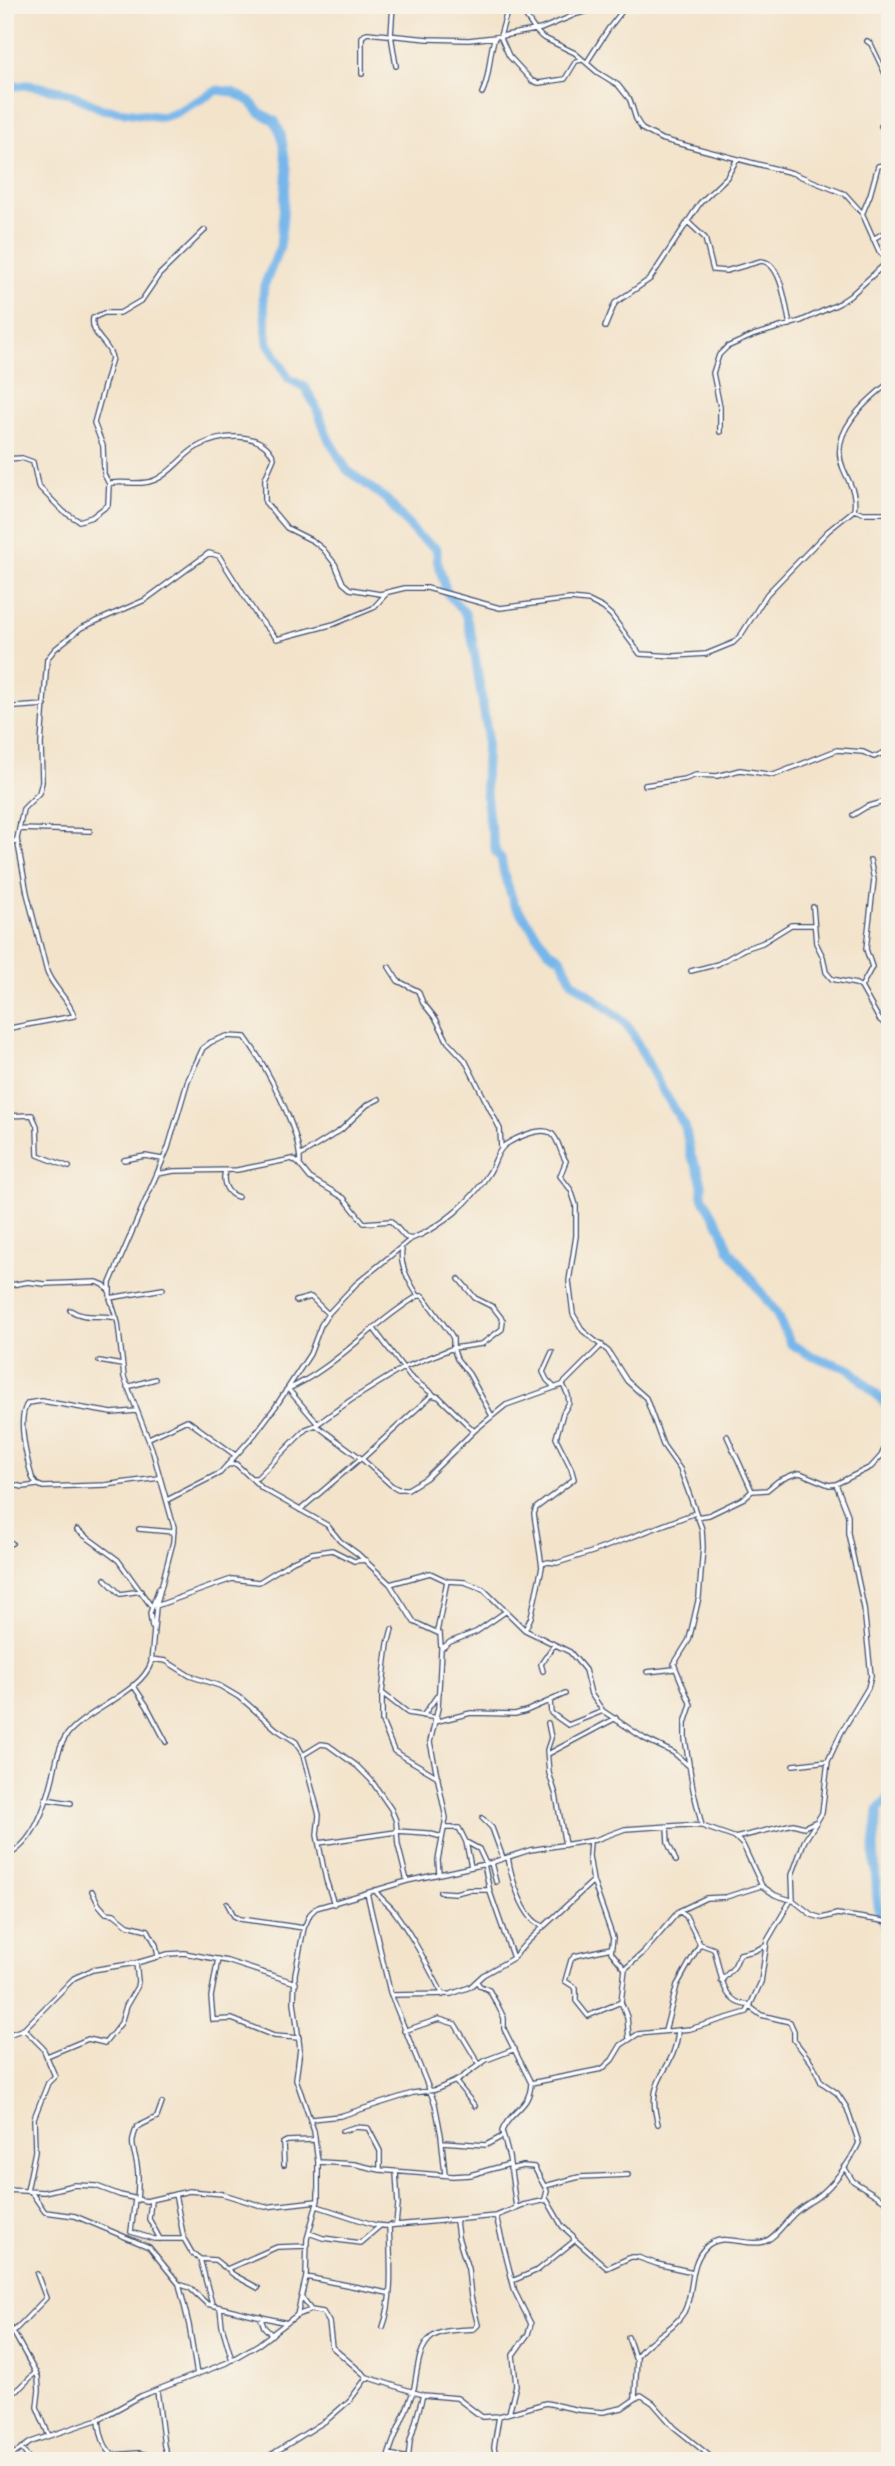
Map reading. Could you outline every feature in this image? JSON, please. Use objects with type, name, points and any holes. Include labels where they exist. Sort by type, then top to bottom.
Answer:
[{"type":"street","points":[[393,5],[391,35],[396,66]]},
{"type":"street","points":[[482,93],[491,45],[509,5]]},
{"type":"street","points":[[518,5],[535,30],[586,61],[622,89],[630,100],[636,119],[646,132],[661,139],[792,173],[845,194],[862,213],[873,239],[888,262],[838,304],[790,325],[738,341],[719,355],[713,373],[720,407],[720,432]]},
{"type":"street","points":[[362,74],[363,34],[373,32],[438,39],[497,36],[535,30],[609,5]]},
{"type":"street","points":[[586,61],[627,5]]},
{"type":"street","points":[[497,36],[509,56],[535,83],[565,79],[576,61],[586,61]]},
{"type":"street","points":[[867,41],[871,44],[890,84]]},
{"type":"street","points":[[881,125],[890,124]]},
{"type":"street","points":[[605,327],[615,303],[650,279],[705,198],[730,173],[737,159]]},
{"type":"street","points":[[862,213],[878,166],[890,164]]},
{"type":"street","points":[[688,222],[705,238],[713,270],[726,271],[761,261],[772,265],[780,284],[790,325]]},
{"type":"street","points":[[873,239],[890,229]]},
{"type":"street","points":[[5,459],[22,458],[33,462],[38,486],[75,520],[85,520],[103,510],[108,502],[109,484],[104,474],[103,446],[94,423],[112,358],[110,349],[94,332],[93,318],[104,313],[120,313],[142,300],[159,275],[205,230]]},
{"type":"street","points":[[109,484],[157,479],[187,454],[206,443],[240,437],[258,441],[274,458],[265,479],[264,496],[272,512],[287,528],[323,549],[346,587],[374,594],[386,594],[405,588],[426,588],[500,608],[570,599],[589,601],[611,615],[640,654],[706,654],[731,645],[773,587],[828,531],[854,510],[855,495],[840,461],[843,433],[867,402],[890,382]]},
{"type":"street","points":[[854,510],[863,513],[890,513]]},
{"type":"street","points":[[5,1029],[75,1016],[47,972],[27,893],[17,839],[23,809],[38,793],[42,782],[45,672],[50,653],[89,623],[145,600],[209,553],[219,556],[257,617],[276,639],[334,624],[373,608],[386,594]]},
{"type":"street","points":[[5,710],[45,705]]},
{"type":"street","points":[[645,785],[696,775],[712,777],[740,770],[774,775],[837,750],[863,751],[874,757],[890,750]]},
{"type":"street","points":[[853,815],[866,807],[890,800]]},
{"type":"street","points":[[19,829],[90,831]]},
{"type":"street","points":[[5,851],[17,839]]},
{"type":"street","points":[[861,988],[872,967],[866,949],[874,880],[870,860]]},
{"type":"street","points":[[813,906],[816,943],[829,976],[861,988],[878,1019],[890,1029]]},
{"type":"street","points":[[691,971],[718,964],[744,949],[762,943],[791,925],[814,925]]},
{"type":"street","points":[[167,1500],[207,1481],[227,1465],[264,1422],[286,1390],[310,1354],[328,1314],[368,1273],[411,1239],[463,1206],[489,1174],[501,1149],[500,1129],[465,1060],[448,1042],[436,1019],[423,1003],[418,990],[398,982],[389,967]]},
{"type":"street","points":[[5,1857],[25,1843],[35,1828],[60,1749],[68,1733],[133,1685],[148,1671],[151,1659],[153,1606],[161,1587],[174,1532],[149,1438],[127,1387],[117,1318],[110,1292],[112,1277],[163,1159],[188,1080],[203,1048],[217,1039],[236,1035],[245,1037],[269,1075],[297,1142],[300,1164]]},
{"type":"street","points":[[300,1156],[333,1136],[367,1105],[379,1099]]},
{"type":"street","points":[[5,1116],[32,1115],[37,1126],[38,1155],[69,1167]]},
{"type":"street","points":[[501,1149],[539,1131],[549,1131],[555,1138],[566,1161],[560,1176],[571,1190],[576,1205],[576,1236],[569,1281],[573,1314],[583,1331],[603,1345],[627,1381],[646,1398],[663,1445],[680,1469],[702,1534],[699,1597],[690,1640],[675,1660],[674,1669],[691,1705],[684,1730],[702,1826]]},
{"type":"street","points":[[124,1160],[145,1156],[163,1159]]},
{"type":"street","points":[[157,1174],[166,1171],[225,1171],[266,1166],[292,1159],[300,1164],[310,1178],[344,1198],[365,1223],[391,1221],[405,1237],[411,1239]]},
{"type":"street","points":[[225,1171],[226,1189],[238,1197]]},
{"type":"street","points":[[403,1248],[401,1262],[418,1296]]},
{"type":"street","points":[[251,1478],[260,1476],[306,1429],[317,1425],[351,1400],[404,1368],[453,1348],[482,1344],[502,1329],[504,1325],[496,1311],[475,1297],[458,1279]]},
{"type":"street","points":[[5,1286],[28,1282],[44,1284],[85,1281],[102,1283],[110,1292]]},
{"type":"street","points":[[110,1298],[163,1289]]},
{"type":"street","points":[[286,1390],[331,1362],[393,1311],[418,1296],[423,1296],[453,1338],[457,1359],[469,1374],[492,1416]]},
{"type":"street","points":[[296,1301],[311,1297],[328,1314]]},
{"type":"street","points":[[70,1310],[82,1317],[100,1315],[117,1318]]},
{"type":"street","points":[[374,1329],[410,1377],[455,1410],[474,1430]]},
{"type":"street","points":[[286,1390],[317,1425],[391,1485],[398,1489],[408,1489],[426,1478],[474,1430],[506,1405],[562,1385],[603,1345]]},
{"type":"street","points":[[552,1352],[543,1372],[553,1387]]},
{"type":"street","points":[[99,1361],[122,1365]]},
{"type":"street","points":[[127,1387],[155,1379]]},
{"type":"street","points":[[525,1630],[531,1617],[542,1564],[534,1514],[536,1508],[574,1479],[556,1438],[563,1413],[569,1403],[562,1385]]},
{"type":"street","points":[[300,1510],[434,1394]]},
{"type":"street","points":[[38,1485],[30,1472],[23,1435],[23,1411],[28,1403],[42,1401],[112,1413],[136,1411]]},
{"type":"street","points":[[149,1438],[187,1420],[235,1455]]},
{"type":"street","points":[[727,1436],[752,1491]]},
{"type":"street","points":[[542,1564],[557,1563],[592,1552],[695,1515],[714,1513],[752,1491],[765,1490],[783,1478],[800,1473],[813,1476],[828,1485],[836,1484],[871,1467],[881,1456],[890,1436]]},
{"type":"street","points":[[227,1465],[240,1466],[263,1489],[324,1522],[340,1541],[366,1560],[390,1584],[414,1622],[437,1632],[450,1642]]},
{"type":"street","points":[[5,1483],[23,1487],[105,1485],[160,1478]]},
{"type":"street","points":[[531,2082],[602,2069],[629,2038],[644,2033],[678,2031],[742,2014],[750,2006],[761,1982],[765,1946],[792,1900],[792,1875],[804,1842],[818,1820],[823,1805],[828,1761],[841,1732],[868,1688],[871,1676],[864,1608],[848,1533],[848,1515],[836,1484]]},
{"type":"street","points":[[139,1529],[174,1532]]},
{"type":"street","points":[[77,1530],[114,1556],[153,1606]]},
{"type":"street","points":[[5,1546],[12,1543]]},
{"type":"street","points":[[153,1606],[232,1579],[258,1582],[303,1555],[312,1553],[332,1550],[354,1561],[366,1560]]},
{"type":"street","points":[[390,1584],[430,1573],[447,1581],[465,1582],[483,1589],[525,1630],[570,1652],[587,1675],[591,1694],[603,1711],[645,1739],[674,1753],[691,1769]]},
{"type":"street","points":[[104,1579],[120,1594],[141,1591]]},
{"type":"street","points":[[437,1632],[447,1581]]},
{"type":"street","points":[[441,1649],[450,1642],[475,1632],[505,1612]]},
{"type":"street","points":[[392,1629],[382,1693],[382,1722],[394,1751],[438,1777]]},
{"type":"street","points":[[439,1874],[438,1860],[445,1828],[445,1807],[430,1742],[439,1693],[442,1638]]},
{"type":"street","points":[[543,1671],[541,1662],[554,1645]]},
{"type":"street","points":[[151,1659],[166,1661],[190,1676],[211,1681],[242,1699],[293,1740],[303,1755],[319,1815],[316,1827],[326,1880],[334,1904]]},
{"type":"street","points":[[647,1672],[674,1669]]},
{"type":"street","points":[[133,1685],[166,1742]]},
{"type":"street","points":[[382,1693],[408,1713],[435,1720],[471,1713],[515,1714],[565,1694]]},
{"type":"street","points":[[423,1716],[439,1693]]},
{"type":"street","points":[[551,1700],[551,1713],[568,1726],[603,1711]]},
{"type":"street","points":[[548,1754],[616,1718]]},
{"type":"street","points":[[548,1723],[551,1736],[547,1747],[549,1773],[565,1845]]},
{"type":"street","points":[[303,1755],[324,1744],[357,1766],[371,1780],[396,1822],[407,1881]]},
{"type":"street","points":[[793,1765],[828,1761]]},
{"type":"street","points":[[45,1799],[71,1803]]},
{"type":"street","points":[[482,1818],[492,1829],[506,1858],[529,1917],[534,1923],[543,1926]]},
{"type":"street","points":[[735,1838],[793,1824],[804,1827],[818,1820]]},
{"type":"street","points":[[297,2315],[306,2277],[306,2246],[318,2200],[318,2162],[311,2119],[296,2079],[300,2038],[295,2010],[297,1959],[304,1928],[316,1908],[407,1881],[487,1864],[530,1850],[590,1841],[625,1829],[678,1825],[702,1826],[735,1838],[743,1845],[762,1886],[775,1895],[792,1900],[817,1917],[837,1914],[888,1922]]},
{"type":"street","points":[[667,1827],[668,1843],[676,1861]]},
{"type":"street","points":[[445,1828],[460,1828],[471,1867]]},
{"type":"street","points":[[319,1843],[396,1831],[442,1837]]},
{"type":"street","points":[[590,1841],[589,1856],[593,1881],[613,1938],[613,1957],[625,1969]]},
{"type":"street","points":[[466,1842],[478,1847],[496,1882]]},
{"type":"street","points":[[487,1864],[489,1890],[513,1958]]},
{"type":"street","points":[[391,1995],[443,1995],[456,1993],[477,1982],[483,1975],[513,1958],[543,1926],[593,1881]]},
{"type":"street","points":[[629,2038],[621,2002],[625,1969],[644,1952],[679,1911],[706,1898],[726,1897],[762,1886]]},
{"type":"street","points":[[375,1890],[407,1930],[443,1995]]},
{"type":"street","points":[[440,1892],[489,1890]]},
{"type":"street","points":[[92,1891],[106,1913],[114,1914],[128,1925],[148,1930],[158,1956]]},
{"type":"street","points":[[367,1893],[391,1995],[430,2091],[442,2142],[445,2174]]},
{"type":"street","points":[[228,1903],[234,1916],[240,1919],[304,1928]]},
{"type":"street","points":[[636,2360],[640,2351],[662,2335],[684,2312],[694,2272],[704,2248],[713,2242],[736,2239],[761,2243],[770,2238],[800,2208],[822,2193],[844,2167],[859,2143],[847,2108],[837,2093],[821,2082],[812,2063],[794,2040],[790,2022],[761,2015],[750,2006],[732,1999],[721,1981],[714,1949],[700,1944],[686,1916],[679,1911]]},
{"type":"street","points":[[665,2031],[677,1984],[700,1944]]},
{"type":"street","points":[[721,1981],[734,1967],[740,1954],[765,1946]]},
{"type":"street","points":[[611,1948],[573,1957],[565,1981],[576,1988],[576,2001],[588,2016],[621,2002]]},
{"type":"street","points":[[5,2036],[24,2029],[74,1978],[95,1969],[135,1963],[158,1956],[176,1953],[218,1959],[296,1983]]},
{"type":"street","points":[[218,1959],[211,1997],[213,2020],[232,2019],[274,2036],[300,2038]]},
{"type":"street","points":[[47,2056],[88,2039],[105,2043],[121,2023],[126,2006],[137,1987],[135,1963]]},
{"type":"street","points":[[477,1982],[489,1990],[498,2006],[504,2018],[504,2029],[531,2082],[526,2103],[505,2124],[503,2136],[516,2207]]},
{"type":"street","points":[[404,2031],[439,2019],[455,2024],[479,2064]]},
{"type":"street","points":[[24,2029],[38,2041],[55,2076],[48,2083],[34,2118],[35,2151],[29,2191],[45,2212],[75,2216],[149,2247],[179,2284],[190,2325],[197,2375]]},
{"type":"street","points":[[658,2124],[653,2106],[654,2094],[656,2085],[672,2057],[678,2031]]},
{"type":"street","points":[[311,2119],[340,2116],[407,2095],[430,2091],[455,2081],[479,2064],[514,2049]]},
{"type":"street","points":[[455,2081],[475,2106]]},
{"type":"street","points":[[131,2238],[138,2166],[132,2140],[137,2127],[157,2117],[162,2104]]},
{"type":"street","points":[[342,2131],[355,2127],[368,2128],[380,2151],[380,2170]]},
{"type":"street","points":[[442,2142],[486,2145],[503,2136]]},
{"type":"street","points":[[284,2165],[284,2143],[313,2140]]},
{"type":"street","points":[[317,2206],[380,2226],[496,2216],[516,2207],[545,2200],[548,2194],[534,2167],[510,2166],[453,2176],[318,2162]]},
{"type":"street","points":[[844,2167],[853,2181],[890,2204]]},
{"type":"street","points":[[396,2172],[396,2224]]},
{"type":"street","points":[[545,2186],[579,2177],[628,2175]]},
{"type":"street","points":[[5,2190],[44,2192],[68,2185],[96,2186],[151,2202],[188,2191],[211,2192],[265,2207],[318,2200]]},
{"type":"street","points":[[176,2194],[184,2239],[192,2253],[200,2259],[215,2260],[234,2275],[258,2288]]},
{"type":"street","points":[[545,2200],[574,2239],[607,2268],[637,2257],[694,2272]]},
{"type":"street","points":[[151,2202],[149,2219],[160,2240]]},
{"type":"street","points":[[496,2216],[512,2281],[531,2328],[513,2355],[516,2385],[509,2413]]},
{"type":"street","points":[[387,2461],[413,2392],[420,2359],[430,2338],[474,2329],[478,2325],[456,2221]]},
{"type":"street","points":[[383,2327],[388,2293],[389,2225]]},
{"type":"street","points":[[309,2233],[323,2238],[360,2243],[380,2226]]},
{"type":"street","points":[[131,2232],[160,2240],[184,2239]]},
{"type":"street","points":[[512,2281],[538,2270],[574,2239]]},
{"type":"street","points":[[227,2269],[277,2247],[306,2246]]},
{"type":"street","points":[[200,2259],[212,2305]]},
{"type":"street","points":[[14,2330],[46,2298],[37,2274]]},
{"type":"street","points":[[306,2277],[388,2293]]},
{"type":"street","points":[[179,2284],[190,2288],[202,2301],[212,2305],[287,2323]]},
{"type":"street","points":[[302,2296],[302,2301],[311,2310]]},
{"type":"street","points":[[219,2307],[232,2360]]},
{"type":"street","points":[[5,2460],[21,2448],[99,2419],[157,2389],[232,2360],[272,2335],[297,2315],[311,2310],[323,2312],[329,2322],[332,2347],[367,2377],[423,2395],[457,2398],[482,2417],[499,2416],[546,2403],[603,2412],[622,2408],[642,2395],[674,2427],[716,2461]]},
{"type":"street","points":[[260,2316],[264,2327],[272,2335]]},
{"type":"street","points":[[5,2317],[36,2372],[39,2389],[37,2407],[49,2436]]},
{"type":"street","points":[[628,2337],[636,2360],[635,2398]]},
{"type":"street","points":[[5,2395],[20,2388],[36,2372]]},
{"type":"street","points":[[261,2461],[327,2420],[350,2400],[367,2377]]},
{"type":"street","points":[[157,2389],[169,2461]]},
{"type":"street","points":[[389,2454],[408,2459],[423,2395]]},
{"type":"street","points":[[497,2461],[494,2447],[499,2416]]},
{"type":"street","points":[[99,2419],[103,2439],[110,2453],[139,2453],[157,2457],[167,2455]]},
{"type":"street","points":[[21,2448],[31,2461]]},
{"type":"street","points":[[510,2461],[526,2454]]},
{"type":"waterway","points":[[5,87],[41,87],[69,93],[102,109],[162,117],[218,90],[232,92],[250,101],[259,112],[275,121],[281,134],[287,169],[280,247],[264,286],[268,343],[289,379],[305,387],[329,440],[347,470],[387,500],[417,535],[437,549],[437,560],[447,593],[465,613],[472,637],[487,731],[485,784],[489,820],[496,853],[501,858],[514,904],[549,951],[561,958],[572,981],[619,1017],[630,1029],[685,1126],[691,1156],[702,1184],[702,1196],[721,1228],[730,1251],[775,1311],[791,1344],[812,1356],[850,1369],[890,1408]]},
{"type":"waterway","points":[[890,1796],[878,1811],[874,1847],[880,1917],[890,1936]]}]
